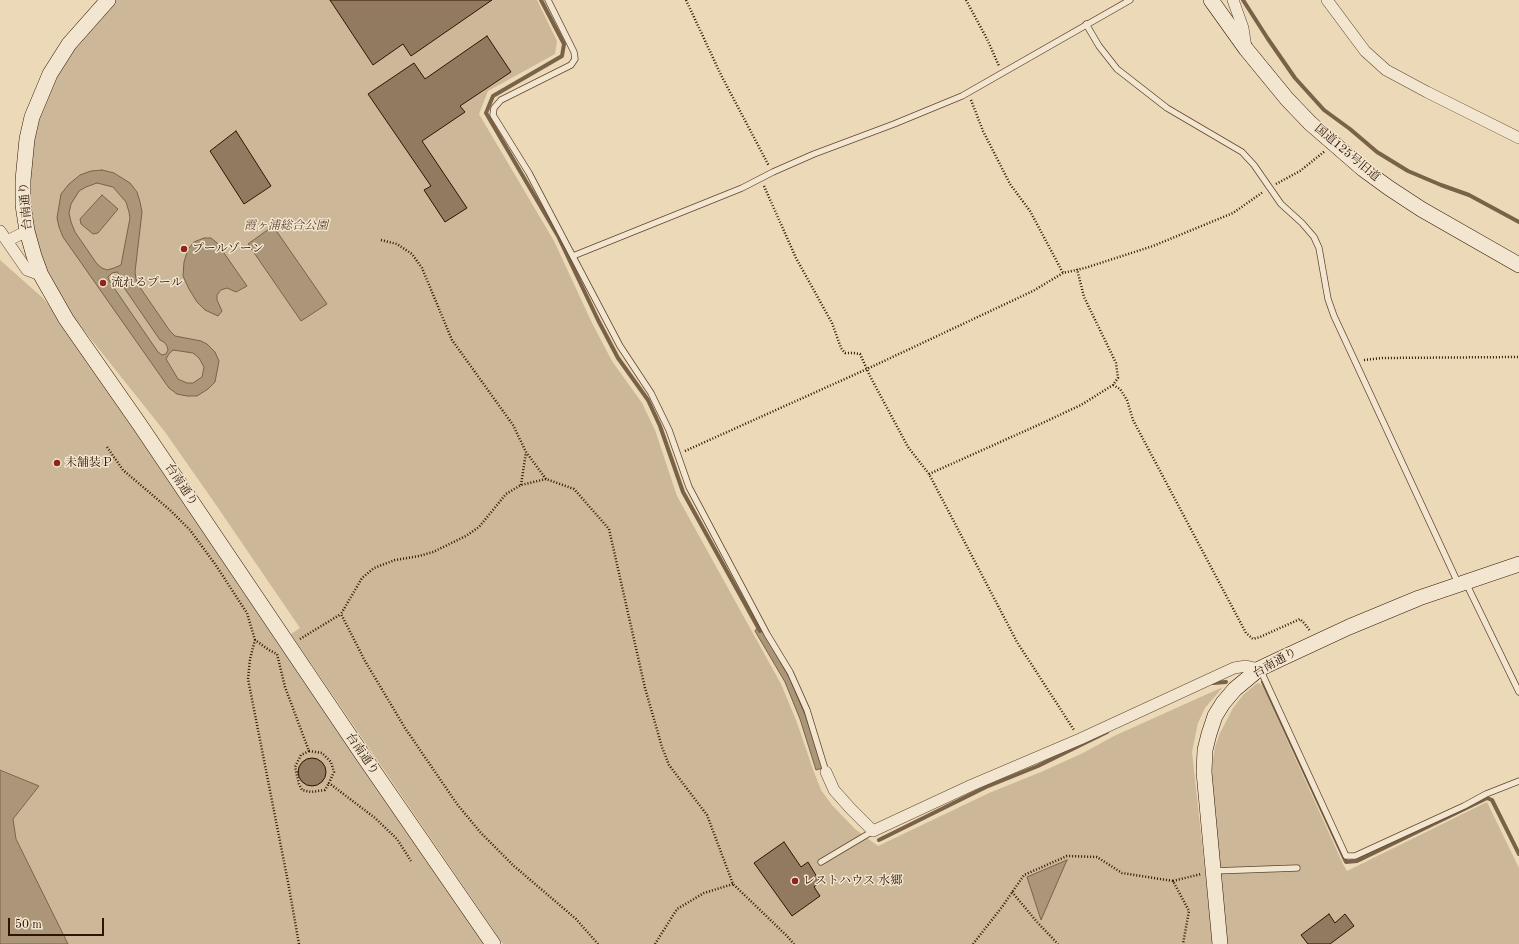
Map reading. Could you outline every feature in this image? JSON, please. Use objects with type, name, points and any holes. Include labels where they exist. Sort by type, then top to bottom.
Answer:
[{"type":"street","name":"台南通り","points":[[108,0],[69,44],[50,74],[32,116],[27,139],[23,180],[23,205],[27,231],[41,275],[66,319],[144,431],[349,735],[493,944]]},
{"type":"street","name":"国道125号旧道","points":[[1211,0],[1246,49],[1287,99],[1310,123],[1333,143],[1389,188],[1455,229],[1519,265]]},
{"type":"street","points":[[1233,0],[1243,28],[1246,49]]},
{"type":"street","points":[[1327,0],[1365,51],[1386,70],[1519,138]]},
{"type":"street","points":[[0,231],[27,270],[41,275]]},
{"type":"street","points":[[7,241],[27,231]]},
{"type":"street","name":"台南通り","points":[[1220,944],[1204,772],[1205,750],[1215,716],[1223,703],[1235,689],[1259,669],[1316,642],[1419,598],[1519,564]]},
{"type":"street","points":[[826,772],[834,790],[873,831],[972,785],[1080,739],[1234,668],[1246,666],[1259,669]]},
{"type":"lane","points":[[548,0],[574,52],[575,59],[571,65],[501,100],[494,108],[493,115],[528,173],[620,346],[651,393],[669,430],[693,494],[767,634],[790,672],[807,710],[826,772]]},
{"type":"lane","points":[[573,256],[695,208],[742,188],[760,178],[814,154],[894,124],[968,92],[1130,0]]},
{"type":"lane","points":[[1086,24],[1099,46],[1117,69],[1167,108],[1242,152],[1254,165],[1280,204],[1302,223],[1314,237],[1319,248],[1328,299],[1334,316],[1462,584],[1519,692]]},
{"type":"lane","points":[[1259,669],[1346,856],[1355,856],[1464,806],[1486,794],[1519,781]]},
{"type":"lane","points":[[821,862],[873,831]]},
{"type":"lane","points":[[1213,872],[1297,868]]},
{"type":"path","points":[[686,0],[721,75],[773,172]]},
{"type":"path","points":[[966,0],[987,39],[1002,73]]},
{"type":"path","points":[[968,92],[983,131],[1010,184],[1030,211],[1063,273]]},
{"type":"path","points":[[678,454],[868,369],[1033,291],[1063,273],[1153,246],[1233,213],[1269,188],[1300,171],[1320,156],[1333,143]]},
{"type":"path","points":[[760,178],[796,258],[832,323],[841,348],[845,353],[860,354],[908,447],[929,474],[1017,642],[1080,739]]},
{"type":"path","points":[[381,240],[397,244],[412,254],[422,268],[452,340],[513,425],[526,452],[546,479]]},
{"type":"path","points":[[929,474],[1081,405],[1114,385],[1118,378],[1116,363],[1084,297],[1077,270]]},
{"type":"path","points":[[1355,362],[1367,359],[1382,358],[1519,357]]},
{"type":"path","points":[[1114,385],[1120,389],[1127,400],[1133,420],[1246,633],[1253,638],[1260,637],[1300,619],[1305,624],[1316,642]]},
{"type":"path","points":[[107,447],[123,470],[170,510],[190,530],[215,564],[247,614],[255,640],[250,659],[248,679],[299,944]]},
{"type":"path","points":[[521,484],[526,452]]},
{"type":"path","points":[[299,640],[341,614],[362,578],[374,568],[395,560],[433,552],[466,536],[479,527],[506,494],[521,484],[546,479],[574,489],[609,529],[645,688],[662,747],[670,765],[707,815],[733,884],[794,944]]},
{"type":"path","points":[[341,614],[363,656],[428,764],[458,804],[481,833],[514,866],[576,918],[598,944]]},
{"type":"path","points":[[255,640],[277,654],[285,687],[309,751]]},
{"type":"path","points":[[309,751],[322,753],[331,762],[334,772],[325,790],[311,792],[302,790],[295,767],[301,756],[309,751]]},
{"type":"path","points":[[329,783],[375,818],[397,839],[411,861]]},
{"type":"path","points":[[974,944],[1024,875],[1067,856],[1097,857],[1122,873],[1173,881],[1213,872]]},
{"type":"path","points":[[1173,881],[1189,911],[1183,944]]},
{"type":"path","points":[[656,944],[677,909],[704,894],[733,884]]},
{"type":"path","points":[[1012,892],[1058,944]]},
{"type":"green space","name":"霞ヶ浦総合公園","points":[[116,0],[537,0],[557,41],[555,54],[488,91],[479,114],[554,241],[592,323],[612,361],[642,403],[655,430],[677,496],[781,684],[796,720],[821,790],[832,805],[855,829],[878,846],[989,793],[1083,753],[1114,736],[1223,687],[1205,708],[1198,723],[1192,752],[1213,944],[503,944],[291,634],[300,628],[165,432],[63,304],[48,275],[36,244],[28,194],[36,127],[50,86],[75,46]]},
{"type":"green space","points":[[0,260],[44,299],[138,428],[486,944],[68,944],[16,839],[13,819],[39,786],[0,769]]},
{"type":"green space","points":[[1259,683],[1263,687],[1347,871],[1487,802],[1519,868],[1519,944],[1227,944],[1211,776],[1215,747],[1220,733],[1233,708],[1243,695]]},
{"type":"shaded area","name":"流れるプール","points":[[102,170],[114,173],[130,183],[137,192],[142,212],[135,272],[139,286],[175,336],[201,341],[207,344],[215,352],[219,361],[215,382],[208,389],[197,396],[177,394],[169,388],[63,237],[57,218],[61,194],[69,184],[80,175],[91,171]],"holes":[[[97,183],[113,187],[126,202],[130,218],[121,265],[107,270],[97,264],[75,232],[69,213],[71,204],[79,191]],[[117,272],[123,278],[125,289],[160,340],[167,346],[168,350],[166,354],[162,355],[158,352],[110,282],[108,277],[112,273]],[[173,350],[193,353],[199,358],[204,367],[202,377],[193,383],[187,383],[178,379],[166,359]]]},
{"type":"shaded area","points":[[102,195],[118,209],[98,233],[93,234],[81,224],[80,219]]},
{"type":"shaded area","points":[[273,226],[327,304],[301,321],[248,244]]},
{"type":"shaded area","points":[[204,238],[211,238],[217,243],[247,286],[236,292],[227,288],[221,290],[217,295],[217,300],[222,311],[218,316],[205,310],[197,302],[183,276],[184,262],[188,249],[194,242]]},
{"type":"shaded area","points":[[759,625],[790,679],[805,715],[823,768],[816,770],[800,719],[785,682],[755,631]]},
{"type":"shaded area","points":[[0,770],[39,786],[13,819],[16,839],[68,944],[0,944]]},
{"type":"shaded area","points":[[1067,860],[1041,920],[1027,877]]},
{"type":"building","points":[[330,0],[492,0],[411,56],[403,44],[373,65]]},
{"type":"building","points":[[487,36],[511,72],[460,106],[465,112],[422,141],[467,208],[445,222],[424,190],[431,186],[368,94],[414,63],[425,79]]},
{"type":"building","points":[[236,131],[271,186],[244,204],[210,151]]},
{"type":"building","points":[[312,758],[322,762],[326,772],[322,782],[312,786],[302,782],[298,772],[302,762]]},
{"type":"building","points":[[784,842],[801,867],[808,862],[820,882],[814,887],[820,896],[792,916],[754,863]]},
{"type":"building","points":[[1329,914],[1335,923],[1345,914],[1354,926],[1330,944],[1308,944],[1301,935]]},
{"type":"waterway","points":[[541,0],[564,44],[562,56],[493,96],[486,113],[558,236],[618,358],[648,400],[660,426],[683,492],[760,631]]},
{"type":"waterway","points":[[1243,0],[1295,78],[1324,110],[1350,129],[1377,152],[1408,171],[1469,195],[1519,222]]},
{"type":"waterway","points":[[1213,683],[1226,682]]},
{"type":"waterway","points":[[1263,682],[1346,862],[1357,861],[1487,798],[1492,800],[1519,854]]},
{"type":"waterway","points":[[879,840],[986,787],[1038,766],[1107,732]]},
{"type":"place","name":"プールゾーン","points":[[184,249]]},
{"type":"place","name":"流れるプール","points":[[103,283]]},
{"type":"place","name":"未舗装Ｐ","points":[[57,463]]},
{"type":"place","name":"レストハウス 水郷","points":[[795,881]]}]
